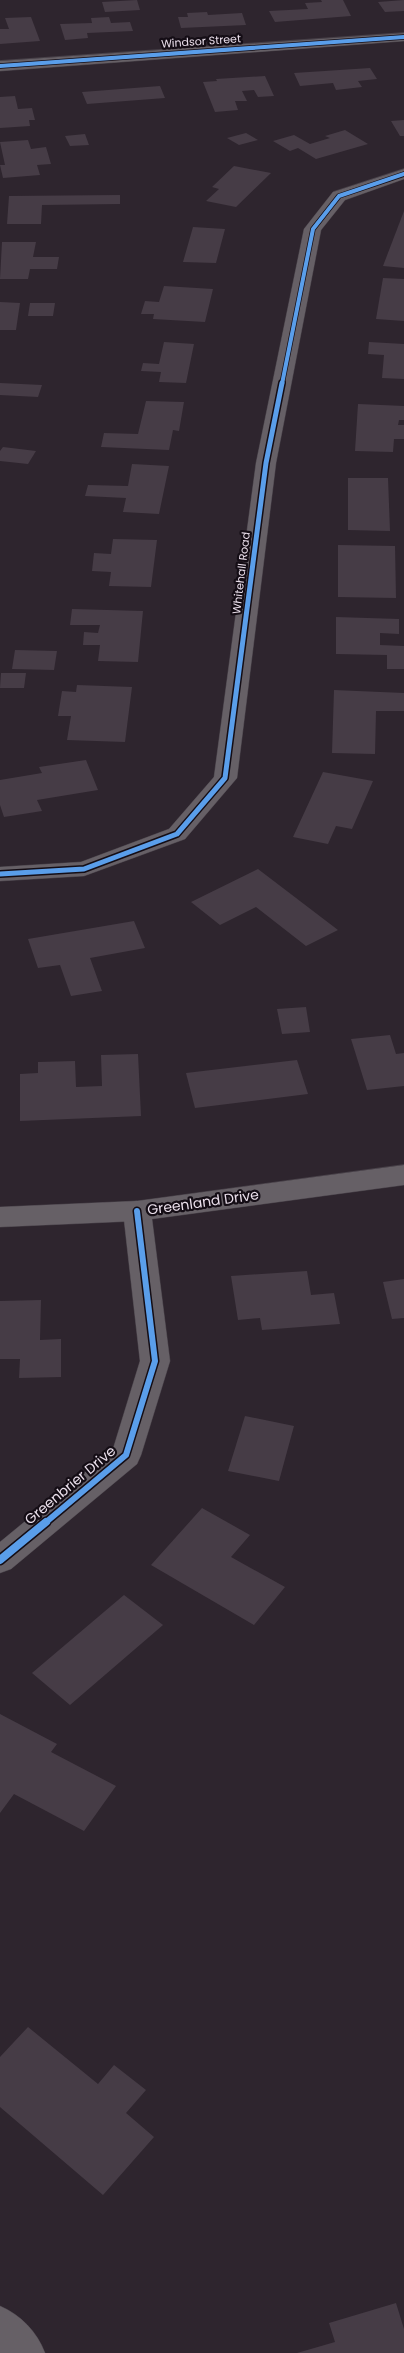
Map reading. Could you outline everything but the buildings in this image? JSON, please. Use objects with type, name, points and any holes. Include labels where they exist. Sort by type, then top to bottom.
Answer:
[{"type":"street","name":"Windsor Street","points":[[0,66],[404,37]]},
{"type":"street","name":"Whitehall Road","points":[[0,874],[84,869],[176,834],[225,778],[266,463],[313,229],[339,196],[404,174]]},
{"type":"street","name":"Greenland Drive","points":[[0,1217],[137,1211],[404,1175]]},
{"type":"street","name":"Greenbrier Drive","points":[[0,1560],[126,1455],[155,1361],[137,1211]]},
{"type":"street","points":[[0,2326],[25,2353]]},
{"type":"cycle path","points":[[0,66],[404,37]]},
{"type":"cycle path","points":[[0,874],[84,869],[177,834],[225,778],[266,463],[313,229],[339,196],[404,174]]},
{"type":"cycle path","points":[[0,1560],[126,1455],[155,1361],[137,1211]]}]
